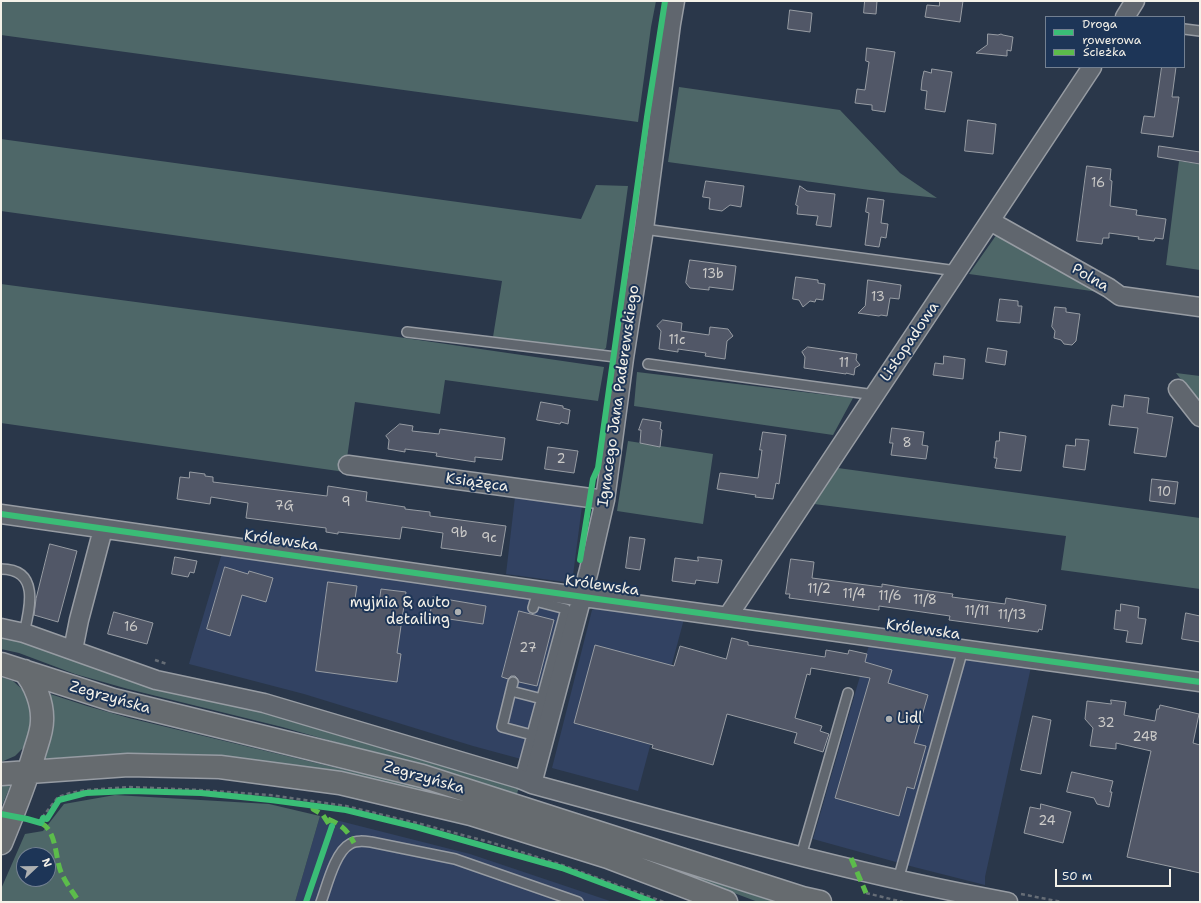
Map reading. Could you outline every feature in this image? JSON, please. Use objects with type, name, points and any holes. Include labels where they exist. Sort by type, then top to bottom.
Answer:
[{"type":"main road","name":"Zegrzyńska","points":[[1,664],[113,700],[422,776],[787,893],[820,902]]},
{"type":"main road","points":[[1,843],[28,772],[40,733],[42,709],[36,690],[29,676],[24,671]]},
{"type":"main road","name":"Zegrzyńska","points":[[1,774],[128,765],[220,767],[340,783],[471,814],[608,857],[726,902]]},
{"type":"street","name":"Ignacego Jana Paderewskiego","points":[[526,782],[582,596],[605,500],[675,1]]},
{"type":"street","points":[[1126,16],[1135,1]]},
{"type":"street","name":"Listopadowa","points":[[728,616],[1091,68]]},
{"type":"street","name":"Polna","points":[[990,221],[1109,288],[1120,296],[1200,306]]},
{"type":"street","points":[[1178,389],[1200,417]]},
{"type":"street","name":"Książęca","points":[[348,465],[605,500]]},
{"type":"street","name":"Królewska","points":[[1,514],[103,526],[582,596],[1200,682]]},
{"type":"street","points":[[73,650],[79,620],[103,526]]},
{"type":"street","points":[[1,628],[24,633],[156,680],[264,702],[526,782],[714,834],[898,880],[1008,902]]},
{"type":"lane","points":[[1185,29],[1200,31]]},
{"type":"lane","points":[[644,229],[957,270]]},
{"type":"lane","points":[[407,332],[624,358]]},
{"type":"lane","points":[[648,364],[875,394]]},
{"type":"lane","points":[[1,569],[20,574],[26,581],[29,589],[30,605],[24,633]]},
{"type":"lane","points":[[526,782],[532,735],[566,609],[535,601],[533,608]]},
{"type":"lane","points":[[898,880],[963,649]]},
{"type":"lane","points":[[532,735],[502,727],[512,687],[542,699]]},
{"type":"lane","points":[[801,856],[848,693]]},
{"type":"lane","points":[[321,902],[338,856],[343,849],[351,843],[361,841],[455,859],[578,902]]},
{"type":"path","points":[[43,818],[58,797],[86,790],[130,787],[270,795],[346,806],[493,843],[562,865],[664,902]]},
{"type":"path","points":[[43,818],[47,819],[60,800],[86,793],[130,791],[201,793],[346,810],[416,826],[562,868],[653,902]]},
{"type":"path","points":[[866,893],[902,902]]},
{"type":"shaded area","points":[[515,497],[582,506],[572,583],[506,574]]},
{"type":"shaded area","points":[[222,553],[568,602],[571,611],[521,759],[473,746],[304,694],[189,664]]},
{"type":"shaded area","points":[[598,606],[684,619],[638,791],[552,768],[592,610]]},
{"type":"shaded area","points":[[869,645],[1031,667],[985,877],[985,885],[813,839]]},
{"type":"shaded area","points":[[320,816],[470,854],[613,902],[295,902]]},
{"type":"green space","points":[[1,1],[656,1],[638,122],[1,35]]},
{"type":"green space","points":[[679,87],[840,110],[900,173],[937,198],[668,162]]},
{"type":"green space","points":[[1,139],[581,219],[596,185],[628,186],[606,348],[601,352],[493,337],[502,281],[1,211]]},
{"type":"green space","points":[[1179,161],[1200,164],[1200,270],[1166,265]]},
{"type":"green space","points":[[997,234],[1106,293],[969,274]]},
{"type":"green space","points":[[1,284],[398,337],[604,367],[598,401],[445,380],[440,414],[355,402],[345,472],[1,423]]},
{"type":"green space","points":[[637,372],[853,398],[833,435],[634,406]]},
{"type":"green space","points":[[1176,373],[1200,376],[1200,404]]},
{"type":"green space","points":[[628,441],[713,454],[703,524],[617,511]]},
{"type":"green space","points":[[838,468],[1200,518],[1200,589],[1061,570],[1066,536],[814,504]]},
{"type":"green space","points":[[1,637],[300,716],[520,783],[517,794],[282,727],[128,689],[75,674],[19,653],[1,649]]},
{"type":"green space","points":[[1,677],[13,681],[24,691],[31,703],[34,718],[26,745],[15,756],[1,762]]},
{"type":"green space","points":[[47,693],[129,718],[431,789],[491,806],[531,818],[654,861],[783,902],[758,902],[657,864],[531,821],[430,792],[340,772],[272,762],[169,755],[96,756],[40,759],[48,739],[50,726],[50,713],[45,694]]},
{"type":"green space","points":[[11,784],[1,808],[1,785]]},
{"type":"green space","points":[[115,795],[269,804],[320,816],[295,902],[1,902],[1,889],[16,855],[16,887],[56,887],[56,847],[19,847],[25,834],[43,831],[64,804]]},
{"type":"building","points":[[865,1],[877,1],[876,14],[864,13]]},
{"type":"building","points":[[940,1],[963,1],[960,22],[925,17],[927,5],[939,6]]},
{"type":"building","points":[[790,10],[812,13],[810,32],[788,29]]},
{"type":"building","points":[[988,34],[1001,34],[1013,37],[1011,51],[1007,50],[1007,56],[976,53],[987,45]]},
{"type":"building","points":[[867,48],[895,52],[885,112],[872,110],[872,105],[855,103],[857,89],[865,90],[869,62],[866,61]]},
{"type":"building","points":[[1162,68],[1176,68],[1172,97],[1179,97],[1173,137],[1141,133],[1144,116],[1154,117]]},
{"type":"building","points":[[932,69],[952,72],[945,112],[925,109],[927,91],[921,90],[922,80],[924,71],[931,73]]},
{"type":"building","points":[[968,120],[996,124],[993,154],[965,151]]},
{"type":"building","points":[[1159,146],[1200,152],[1200,164],[1158,157]]},
{"type":"building","points":[[1087,166],[1111,169],[1110,180],[1112,181],[1110,206],[1137,210],[1136,215],[1166,219],[1163,239],[1155,238],[1154,241],[1138,239],[1139,237],[1109,233],[1109,238],[1103,238],[1102,244],[1077,241]]},
{"type":"building","points":[[706,181],[744,186],[741,207],[730,205],[722,211],[709,209],[710,198],[703,197]]},
{"type":"building","points":[[800,186],[807,191],[835,194],[831,227],[816,225],[818,216],[797,214],[798,206],[796,205]]},
{"type":"building","points":[[868,198],[884,200],[881,223],[888,224],[886,238],[881,237],[879,247],[865,245],[869,213],[866,212]]},
{"type":"building","points":[[690,260],[736,266],[733,290],[709,287],[709,290],[690,288],[686,283]]},
{"type":"building","points":[[796,277],[818,280],[818,283],[825,284],[823,300],[816,299],[815,302],[810,301],[803,307],[799,300],[793,299]]},
{"type":"building","points":[[868,280],[901,285],[899,299],[890,298],[887,316],[858,313],[865,306]]},
{"type":"building","points":[[1000,299],[1018,301],[1018,306],[1022,306],[1020,323],[997,321]]},
{"type":"building","points":[[1055,307],[1066,308],[1066,312],[1080,314],[1076,341],[1072,345],[1064,344],[1061,340],[1054,338],[1055,331],[1052,327]]},
{"type":"building","points":[[663,320],[682,323],[681,331],[709,335],[710,327],[728,329],[733,336],[727,341],[725,359],[705,356],[706,353],[678,349],[678,352],[659,349],[661,331],[657,326]]},
{"type":"building","points":[[808,347],[857,354],[856,360],[860,365],[855,368],[854,375],[804,368],[805,357],[802,352]]},
{"type":"building","points":[[988,348],[1007,351],[1005,365],[986,362]]},
{"type":"building","points":[[944,356],[965,359],[963,379],[933,375],[935,363],[943,364]]},
{"type":"building","points":[[1125,395],[1149,398],[1147,413],[1173,417],[1166,457],[1134,453],[1138,428],[1109,425],[1112,405],[1123,407]]},
{"type":"building","points":[[541,402],[563,406],[563,408],[570,410],[568,424],[537,420]]},
{"type":"building","points":[[643,419],[661,422],[660,429],[662,430],[660,447],[640,443],[641,430],[639,430]]},
{"type":"building","points":[[400,424],[413,426],[412,431],[439,434],[440,429],[505,438],[502,460],[475,457],[475,462],[436,456],[437,453],[405,449],[405,452],[388,449],[389,440],[386,436]]},
{"type":"building","points":[[892,428],[924,432],[922,445],[928,446],[926,459],[891,455],[893,443],[890,443]]},
{"type":"building","points":[[763,432],[786,435],[779,484],[776,483],[773,499],[717,489],[720,473],[758,478]]},
{"type":"building","points":[[1000,432],[1026,436],[1021,471],[995,468],[997,458],[994,458],[996,441],[999,441]]},
{"type":"building","points":[[1076,439],[1089,440],[1085,470],[1063,467],[1066,445],[1075,446]]},
{"type":"building","points":[[548,447],[578,451],[574,473],[545,469]]},
{"type":"building","points":[[190,472],[205,474],[205,476],[213,477],[213,482],[327,496],[328,486],[367,492],[366,501],[405,507],[405,509],[430,512],[430,516],[506,526],[501,556],[441,548],[443,533],[402,527],[400,539],[338,532],[338,534],[326,532],[326,528],[246,518],[248,503],[211,497],[210,504],[177,499],[180,477],[189,478]]},
{"type":"building","points":[[1152,479],[1178,482],[1175,504],[1150,501]]},
{"type":"building","points":[[630,537],[645,539],[640,570],[626,568]]},
{"type":"building","points":[[50,544],[77,551],[58,622],[34,615],[36,599]]},
{"type":"building","points":[[175,557],[197,561],[194,573],[190,572],[188,577],[172,574]]},
{"type":"building","points":[[698,557],[722,560],[718,583],[696,580],[695,584],[672,581],[675,558],[698,561]]},
{"type":"building","points":[[791,559],[814,562],[812,578],[882,587],[882,584],[953,594],[952,597],[1005,604],[1006,598],[1046,605],[1042,630],[1039,629],[1038,632],[949,620],[950,616],[879,606],[879,610],[789,598],[790,594],[786,594]]},
{"type":"building","points":[[225,567],[248,574],[249,571],[273,578],[266,602],[242,595],[230,636],[207,629]]},
{"type":"building","points":[[328,582],[357,586],[355,599],[379,603],[381,589],[406,592],[397,653],[401,654],[397,682],[316,671]]},
{"type":"building","name":"myjnia & auto detailing","points":[[433,597],[486,606],[483,624],[442,618],[442,620],[430,618]]},
{"type":"building","points":[[1121,604],[1139,607],[1138,618],[1146,619],[1142,644],[1126,642],[1128,631],[1114,629],[1116,610],[1120,611]]},
{"type":"building","points":[[519,611],[554,620],[537,686],[519,682],[515,676],[511,676],[508,679],[502,677]]},
{"type":"building","points":[[114,612],[153,623],[147,644],[108,634]]},
{"type":"building","points":[[1186,613],[1200,616],[1200,642],[1182,639]]},
{"type":"building","points":[[732,638],[748,642],[748,645],[825,657],[826,650],[848,654],[849,650],[867,654],[865,662],[892,670],[888,683],[928,695],[914,743],[926,746],[914,789],[907,787],[899,816],[835,798],[870,678],[811,668],[810,675],[807,674],[795,718],[822,726],[820,731],[829,734],[823,752],[794,743],[797,733],[727,714],[713,765],[652,748],[653,745],[574,723],[595,645],[674,666],[680,646],[726,659]]},
{"type":"building","points":[[1111,700],[1126,702],[1124,715],[1155,721],[1157,709],[1159,709],[1160,705],[1199,714],[1193,743],[1200,745],[1200,873],[1127,857],[1151,751],[1116,743],[1116,749],[1090,746],[1093,728],[1085,719],[1087,701],[1111,704]]},
{"type":"building","points":[[1033,716],[1051,720],[1041,774],[1021,770]]},
{"type":"building","points":[[1072,772],[1113,781],[1110,792],[1112,792],[1109,807],[1097,804],[1094,798],[1067,792]]},
{"type":"building","points":[[1041,804],[1071,812],[1063,843],[1024,833],[1030,807],[1040,809]]},
{"type":"marked path","points":[[313,806],[313,809],[323,815],[332,828]]},
{"type":"marked path","points":[[328,819],[344,828],[354,843]]},
{"type":"marked path","points":[[41,823],[46,827],[53,838],[61,872],[79,902]]},
{"type":"marked path","points":[[851,858],[866,893]]},
{"type":"cycle path","points":[[580,560],[593,479],[598,468],[647,117],[665,1]]},
{"type":"cycle path","points":[[1,514],[598,599],[1200,682]]},
{"type":"cycle path","points":[[1,814],[41,823],[43,818],[47,819],[59,800],[86,793],[130,791],[201,793],[346,810],[416,827],[562,868],[653,902]]},
{"type":"cycle path","points":[[306,902],[332,826]]},
{"type":"place","name":"myjnia & auto detailing","points":[[458,612]]},
{"type":"place","name":"Lidl","points":[[889,719]]}]
